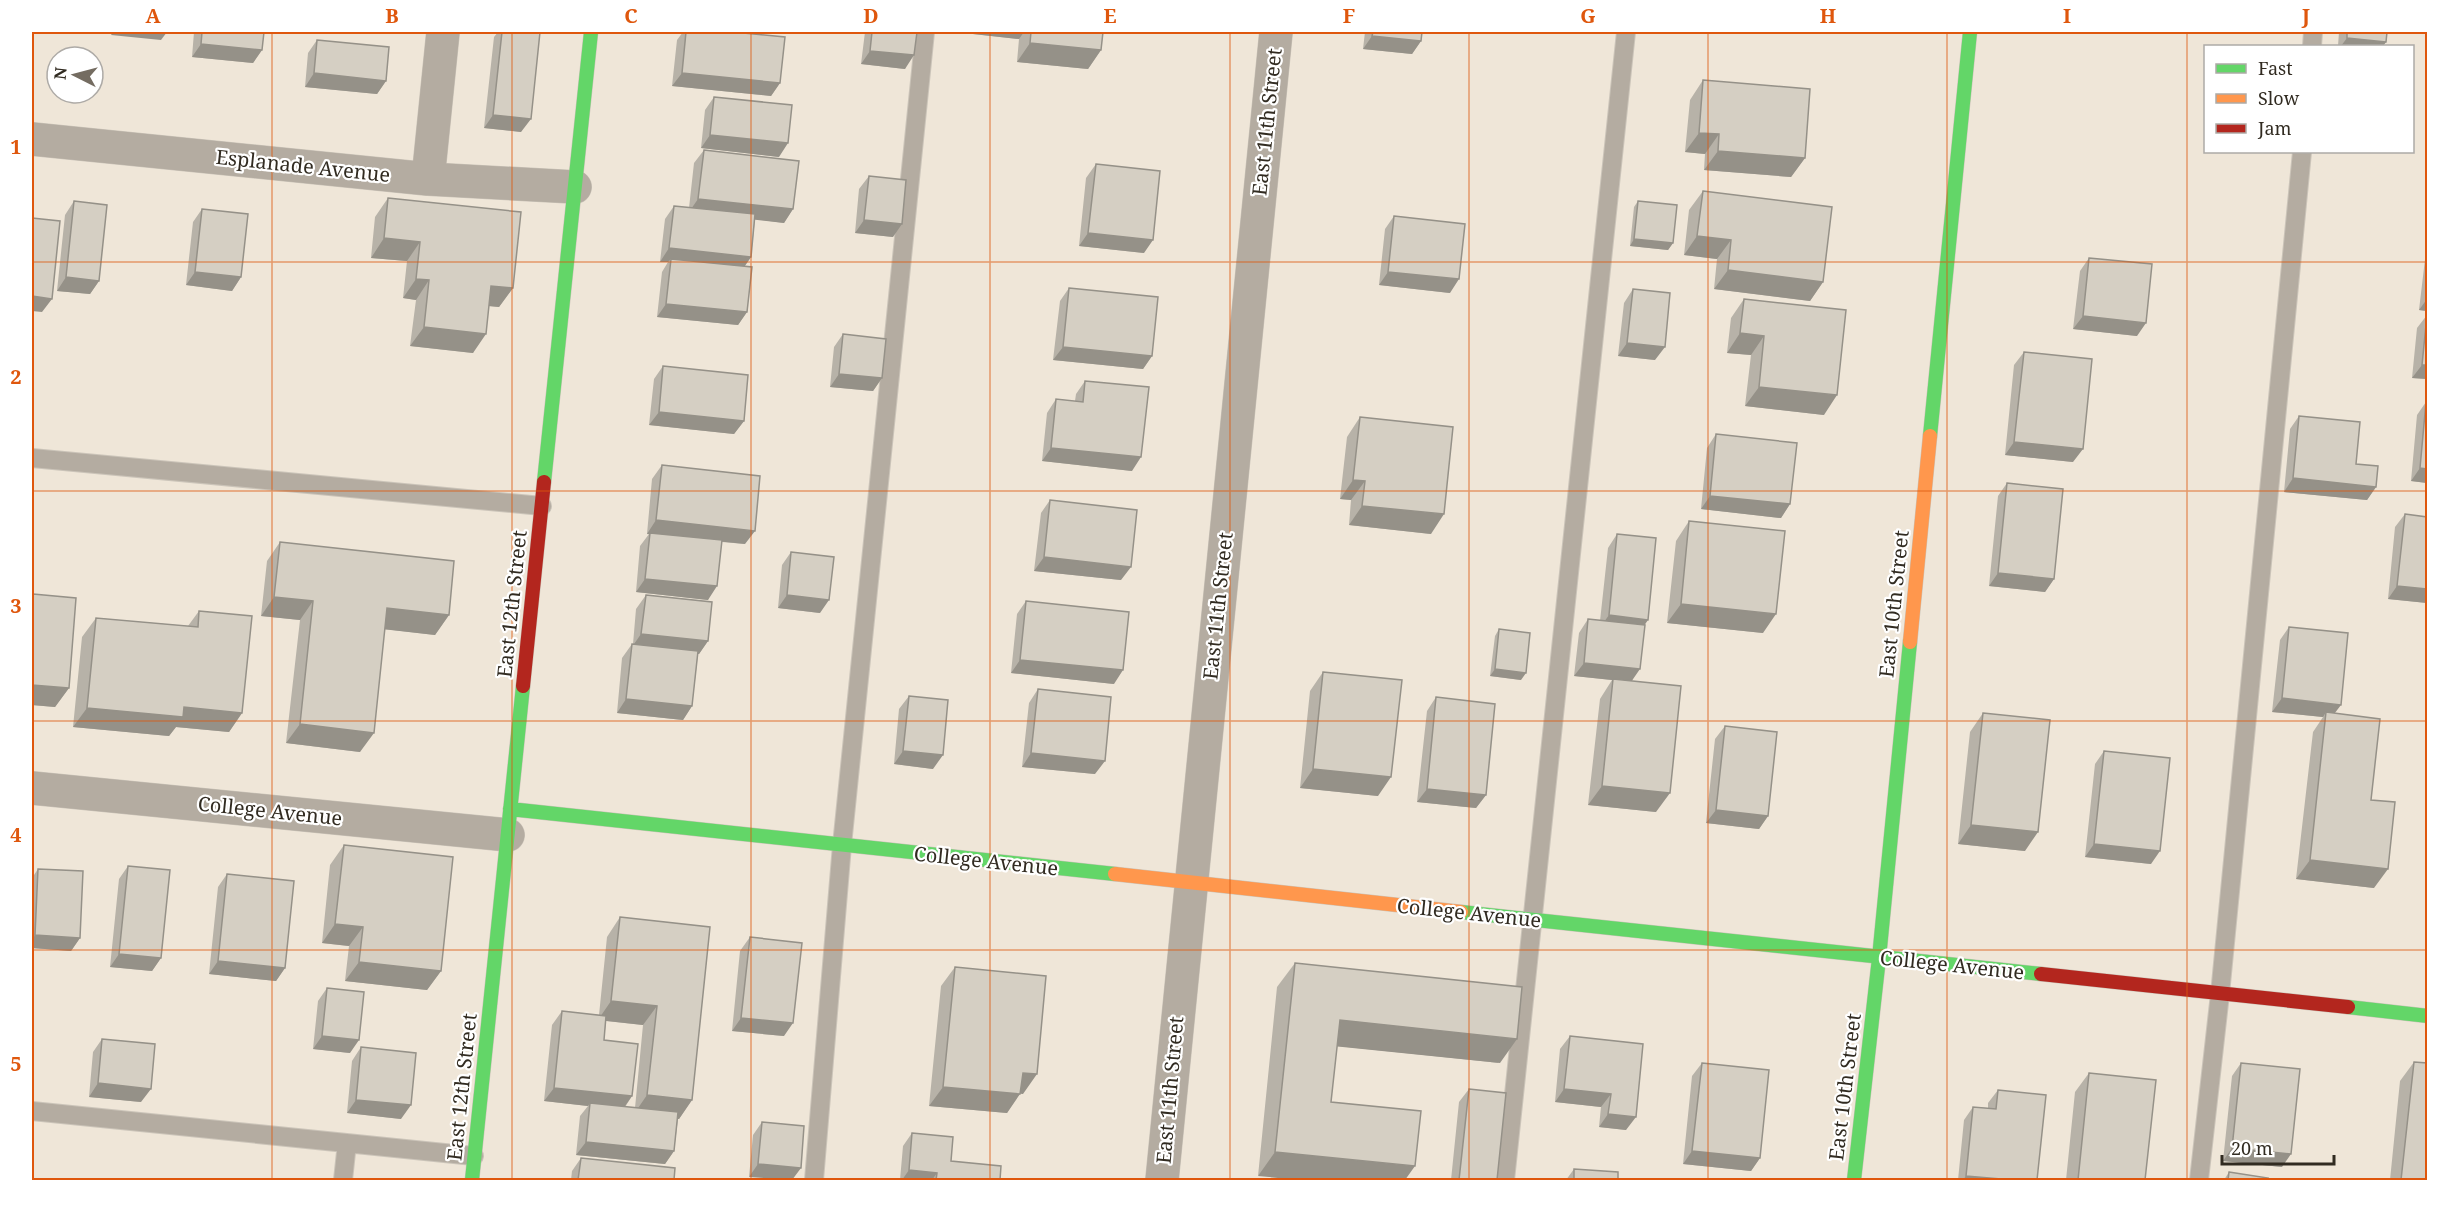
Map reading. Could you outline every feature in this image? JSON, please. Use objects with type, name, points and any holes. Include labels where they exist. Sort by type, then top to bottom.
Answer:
[{"type":"street","points":[[429,179],[443,32]]},
{"type":"street","name":"East 12th Street","points":[[471,1180],[591,32]]},
{"type":"street","name":"East 11th Street","points":[[1162,1180],[1276,32]]},
{"type":"street","name":"East 10th Street","points":[[1854,1180],[1879,958],[1970,32]]},
{"type":"street","name":"Esplanade Avenue","points":[[32,139],[429,179],[574,187]]},
{"type":"street","name":"College Avenue","points":[[32,788],[842,845],[2427,1017]]},
{"type":"lane","points":[[814,1180],[842,845],[925,32]]},
{"type":"lane","points":[[1505,1180],[1626,32]]},
{"type":"lane","points":[[2199,1180],[2220,994],[2302,153]]},
{"type":"lane","points":[[32,459],[542,506]]},
{"type":"lane","points":[[32,1111],[474,1156]]},
{"type":"lane","points":[[343,1180],[347,1143]]},
{"type":"building","points":[[202,32],[264,32],[262,50],[201,44]]},
{"type":"building","points":[[502,32],[540,32],[531,119],[493,115]]},
{"type":"building","points":[[686,32],[733,32],[785,37],[780,83],[682,73]]},
{"type":"building","points":[[872,32],[917,32],[914,55],[870,51]]},
{"type":"building","points":[[1031,32],[1103,32],[1101,50],[1030,43]]},
{"type":"building","points":[[1373,32],[1422,32],[1421,41],[1372,36]]},
{"type":"building","points":[[2347,32],[2387,32],[2386,42],[2347,38]]},
{"type":"building","points":[[317,40],[389,47],[386,81],[314,73]]},
{"type":"building","points":[[1703,80],[1810,89],[1805,158],[1718,151],[1719,134],[1699,133]]},
{"type":"building","points":[[714,97],[792,105],[788,143],[710,135]]},
{"type":"building","points":[[704,150],[799,161],[793,209],[698,199]]},
{"type":"building","points":[[1096,164],[1160,171],[1153,240],[1088,233]]},
{"type":"building","points":[[869,176],[906,180],[902,224],[864,220]]},
{"type":"building","points":[[1703,191],[1832,207],[1823,282],[1728,270],[1731,240],[1697,236]]},
{"type":"building","points":[[388,198],[521,212],[513,288],[491,286],[486,334],[424,327],[429,280],[416,279],[420,242],[384,238]]},
{"type":"building","points":[[74,201],[107,205],[99,281],[66,277]]},
{"type":"building","points":[[1638,201],[1677,205],[1673,243],[1634,239]]},
{"type":"building","points":[[674,206],[755,214],[751,257],[669,248]]},
{"type":"building","points":[[202,209],[248,214],[241,277],[195,272]]},
{"type":"building","points":[[1394,216],[1465,224],[1459,279],[1388,272]]},
{"type":"building","points":[[32,218],[60,221],[52,299],[32,296]]},
{"type":"building","points":[[2089,258],[2152,264],[2146,323],[2083,316]]},
{"type":"building","points":[[671,259],[752,267],[747,312],[666,304]]},
{"type":"building","points":[[1069,288],[1158,297],[1152,356],[1063,347]]},
{"type":"building","points":[[1633,289],[1670,293],[1665,347],[1627,343]]},
{"type":"building","points":[[1744,299],[1846,310],[1837,395],[1759,387],[1764,336],[1740,333]]},
{"type":"building","points":[[2427,315],[2427,365],[2422,365]]},
{"type":"building","points":[[843,334],[886,339],[882,378],[839,374]]},
{"type":"building","points":[[2024,352],[2092,359],[2083,449],[2014,442]]},
{"type":"building","points":[[663,366],[748,375],[744,421],[659,412]]},
{"type":"building","points":[[1085,381],[1149,387],[1141,457],[1051,448],[1056,399],[1083,402]]},
{"type":"building","points":[[2427,402],[2427,469],[2420,468]]},
{"type":"building","points":[[2299,416],[2360,422],[2356,464],[2378,466],[2376,487],[2293,478]]},
{"type":"building","points":[[1360,417],[1453,427],[1444,514],[1362,506],[1365,481],[1353,480]]},
{"type":"building","points":[[1716,434],[1797,443],[1790,504],[1710,496]]},
{"type":"building","points":[[662,465],[760,476],[755,531],[656,520]]},
{"type":"building","points":[[2007,483],[2063,489],[2054,579],[1998,573]]},
{"type":"building","points":[[1050,500],[1137,510],[1131,567],[1044,557]]},
{"type":"building","points":[[2405,514],[2427,517],[2427,589],[2397,586]]},
{"type":"building","points":[[1689,521],[1785,531],[1776,614],[1681,604]]},
{"type":"building","points":[[650,533],[722,540],[717,586],[645,579]]},
{"type":"building","points":[[1617,534],[1656,538],[1648,620],[1609,615]]},
{"type":"building","points":[[280,542],[454,561],[449,615],[387,608],[374,733],[300,724],[313,601],[274,597]]},
{"type":"building","points":[[791,552],[834,557],[829,600],[787,595]]},
{"type":"building","points":[[33,594],[76,598],[69,688],[32,685]]},
{"type":"building","points":[[646,595],[712,602],[708,641],[641,634]]},
{"type":"building","points":[[1026,601],[1129,612],[1123,670],[1020,660]]},
{"type":"building","points":[[199,611],[252,616],[242,713],[184,707],[183,717],[87,708],[96,618],[198,627]]},
{"type":"building","points":[[1588,619],[1645,625],[1640,669],[1584,663]]},
{"type":"building","points":[[2289,627],[2348,633],[2341,705],[2282,698]]},
{"type":"building","points":[[1499,629],[1530,633],[1526,673],[1495,669]]},
{"type":"building","points":[[632,644],[698,651],[692,706],[626,699]]},
{"type":"building","points":[[1323,672],[1402,680],[1391,777],[1313,769]]},
{"type":"building","points":[[1613,679],[1681,686],[1670,793],[1602,786]]},
{"type":"building","points":[[1038,689],[1111,697],[1105,761],[1031,753]]},
{"type":"building","points":[[909,696],[948,700],[943,755],[903,751]]},
{"type":"building","points":[[1436,697],[1495,704],[1486,795],[1427,789]]},
{"type":"building","points":[[2326,712],[2380,719],[2371,800],[2395,802],[2388,869],[2310,860]]},
{"type":"building","points":[[1983,713],[2050,720],[2038,832],[1971,825]]},
{"type":"building","points":[[1725,726],[1777,732],[1768,816],[1716,810]]},
{"type":"building","points":[[2104,751],[2170,758],[2160,851],[2094,844]]},
{"type":"building","points":[[344,845],[453,857],[441,971],[359,962],[363,927],[335,924]]},
{"type":"building","points":[[128,866],[170,870],[161,958],[119,954]]},
{"type":"building","points":[[38,869],[83,871],[80,938],[35,935]]},
{"type":"building","points":[[227,874],[294,881],[285,968],[218,961]]},
{"type":"building","points":[[620,917],[710,927],[692,1100],[647,1095],[657,1006],[611,1001]]},
{"type":"building","points":[[750,937],[802,943],[793,1023],[741,1018]]},
{"type":"building","points":[[1295,963],[1522,987],[1517,1039],[1340,1020],[1331,1102],[1421,1111],[1415,1166],[1275,1152]]},
{"type":"building","points":[[955,967],[1046,976],[1037,1074],[1023,1073],[1020,1094],[943,1087]]},
{"type":"building","points":[[327,988],[364,992],[359,1040],[322,1036]]},
{"type":"building","points":[[562,1011],[606,1016],[604,1040],[638,1044],[632,1096],[554,1088]]},
{"type":"building","points":[[1570,1036],[1643,1044],[1636,1117],[1608,1114],[1611,1094],[1564,1089]]},
{"type":"building","points":[[102,1039],[155,1044],[151,1089],[98,1083]]},
{"type":"building","points":[[361,1047],[416,1053],[411,1105],[356,1100]]},
{"type":"building","points":[[2414,1062],[2427,1063],[2427,1180],[2401,1180]]},
{"type":"building","points":[[1702,1063],[1769,1070],[1760,1158],[1692,1151]]},
{"type":"building","points":[[2241,1063],[2300,1069],[2291,1154],[2232,1148]]},
{"type":"building","points":[[2089,1073],[2156,1080],[2145,1180],[2078,1180]]},
{"type":"building","points":[[1469,1089],[1506,1093],[1497,1180],[1459,1180]]},
{"type":"building","points":[[1998,1090],[2046,1095],[2037,1180],[1966,1176],[1973,1107],[1996,1109]]},
{"type":"building","points":[[590,1103],[678,1112],[674,1151],[586,1142]]},
{"type":"building","points":[[762,1122],[804,1126],[801,1168],[758,1164]]},
{"type":"building","points":[[912,1133],[953,1137],[951,1161],[1001,1166],[1000,1180],[936,1180],[937,1173],[909,1170]]},
{"type":"building","points":[[581,1158],[675,1168],[674,1180],[578,1180]]},
{"type":"building","points":[[1574,1169],[1618,1172],[1618,1180],[1574,1180]]},
{"type":"building","points":[[2229,1172],[2268,1178],[2267,1180],[2228,1180]]},
{"type":"traffic: fast","points":[[544,482],[591,32]]},
{"type":"traffic: fast","points":[[1930,436],[1970,32]]},
{"type":"traffic: fast","points":[[1854,1180],[1879,958],[1910,642]]},
{"type":"traffic: fast","points":[[472,1180],[523,686]]},
{"type":"traffic: fast","points":[[510,809],[1115,874]]},
{"type":"traffic: fast","points":[[1461,912],[2041,974]]},
{"type":"traffic: fast","points":[[2348,1007],[2428,1016]]},
{"type":"traffic: slow","points":[[1910,642],[1930,436]]},
{"type":"traffic: slow","points":[[1115,874],[1461,912]]},
{"type":"traffic: jam","points":[[523,686],[544,482]]},
{"type":"traffic: jam","points":[[2041,974],[2348,1007]]}]
